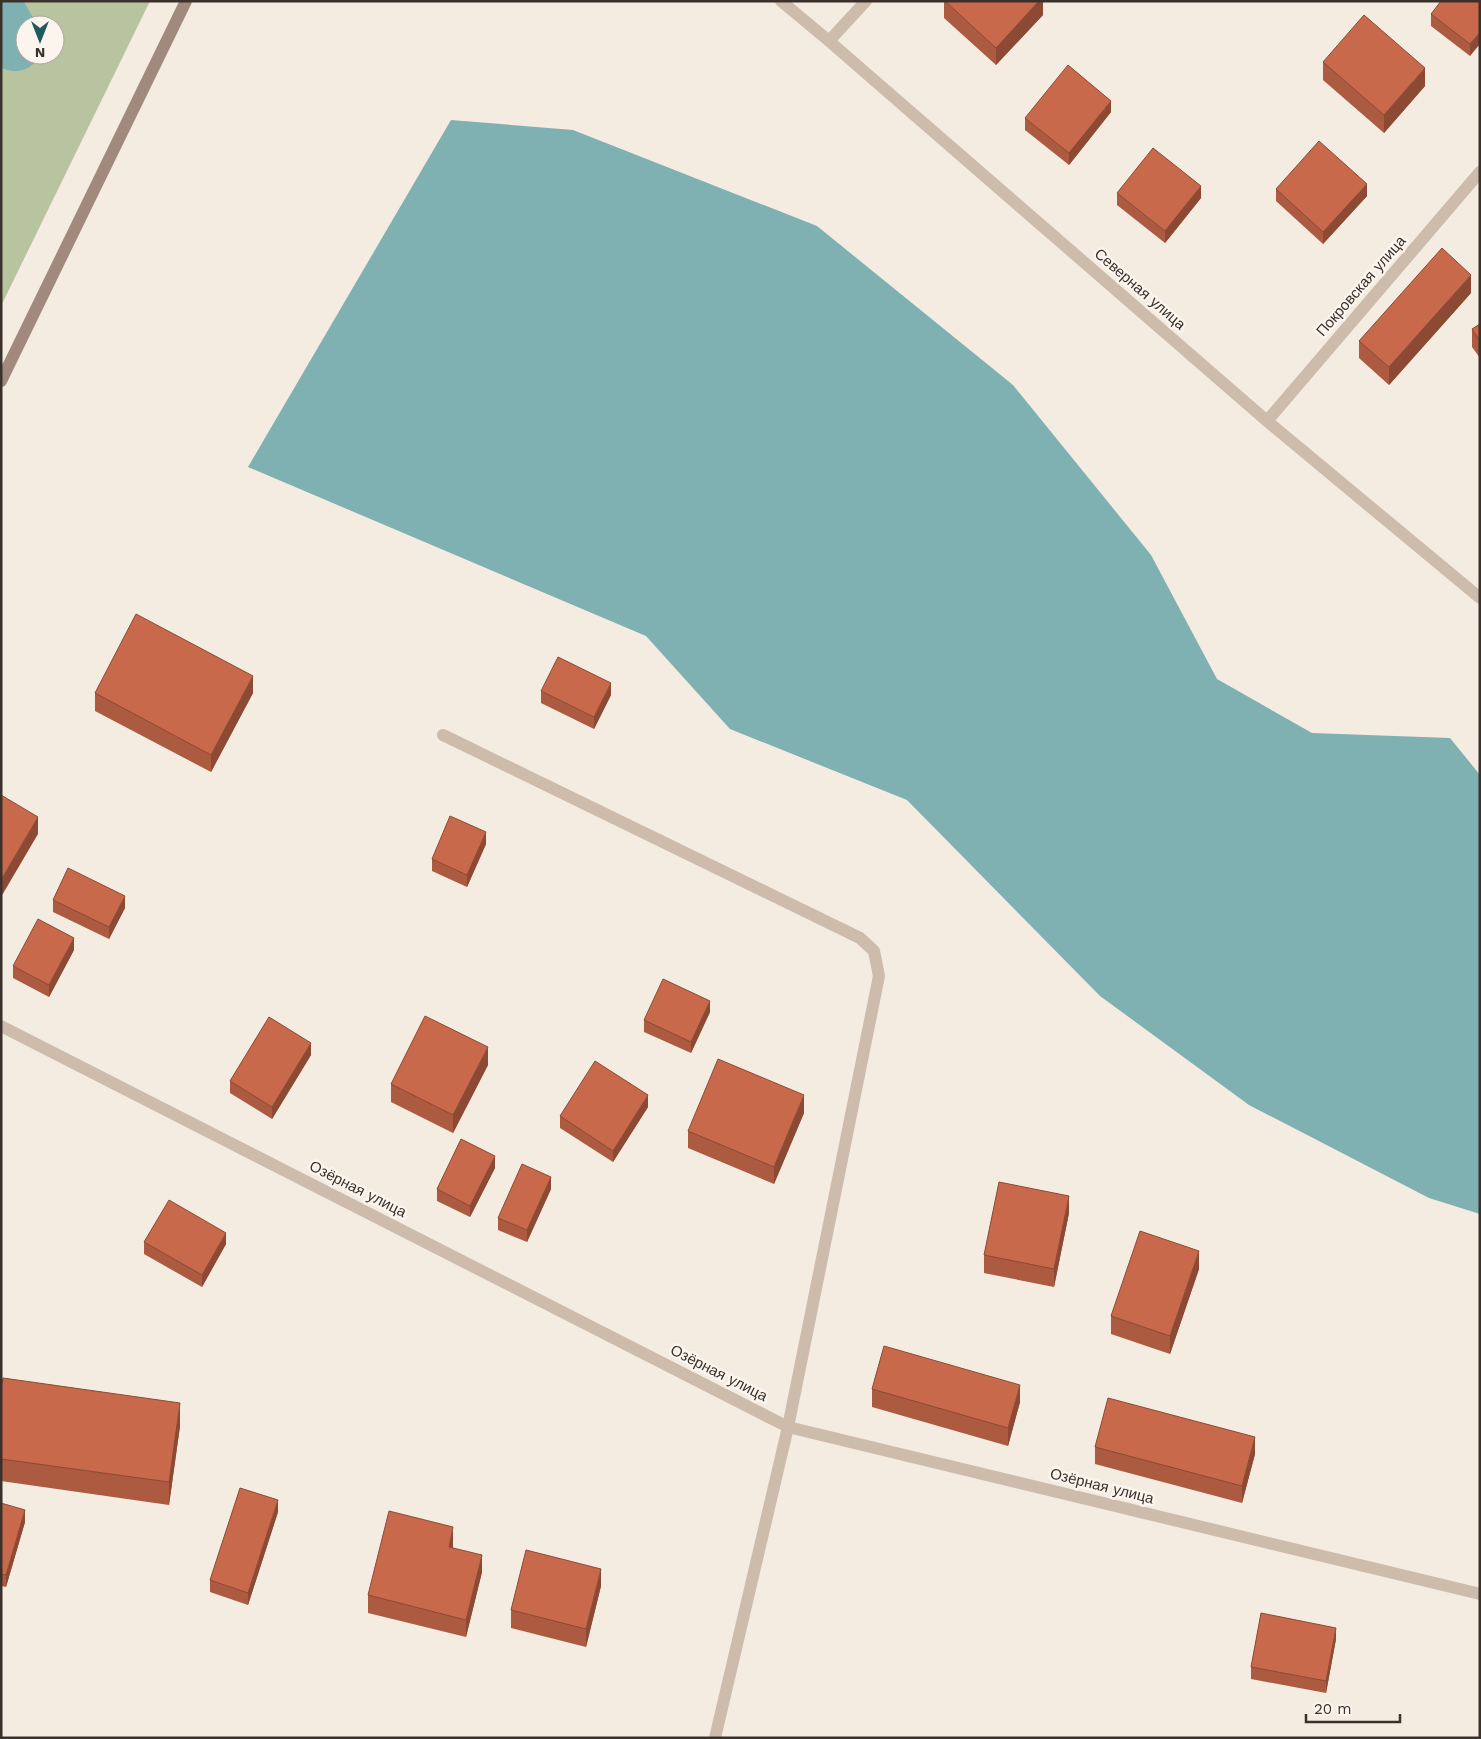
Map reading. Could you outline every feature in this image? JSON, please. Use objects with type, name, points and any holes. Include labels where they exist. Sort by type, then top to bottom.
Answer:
[{"type":"main road","points":[[1,381],[186,1]]},
{"type":"street","name":"Северная улица","points":[[782,1],[1267,421],[1480,598]]},
{"type":"street","points":[[829,41],[866,1]]},
{"type":"street","name":"Покровская улица","points":[[1267,421],[1480,172]]},
{"type":"street","points":[[443,735],[860,938],[874,951],[879,976],[788,1427],[715,1738]]},
{"type":"street","name":"Озёрная улица","points":[[1,1026],[788,1427],[1480,1594]]},
{"type":"green space","points":[[1,1],[150,1],[1,306]]},
{"type":"water","points":[[451,120],[573,130],[817,226],[1013,385],[1151,555],[1217,679],[1312,733],[1450,738],[1480,775],[1480,1214],[1429,1198],[1249,1105],[1100,996],[907,800],[730,729],[646,636],[248,467]]},
{"type":"building","points":[[945,1],[1039,1],[996,48]]},
{"type":"building","points":[[1441,1],[1480,1],[1480,32],[1470,44],[1431,14]]},
{"type":"building","points":[[1364,15],[1425,68],[1384,115],[1323,62]]},
{"type":"building","points":[[1068,65],[1111,101],[1069,153],[1025,118]]},
{"type":"building","points":[[1319,141],[1367,184],[1323,232],[1276,189]]},
{"type":"building","points":[[1153,148],[1201,186],[1165,231],[1117,193]]},
{"type":"building","points":[[1442,248],[1471,275],[1389,367],[1359,341]]},
{"type":"building","points":[[1480,324],[1480,341],[1472,329]]},
{"type":"building","points":[[136,614],[253,676],[211,755],[95,693]]},
{"type":"building","points":[[558,657],[611,683],[594,717],[541,691]]},
{"type":"building","points":[[1,795],[38,817],[1,880]]},
{"type":"building","points":[[450,816],[486,832],[467,875],[432,859]]},
{"type":"building","points":[[68,868],[125,896],[109,927],[53,900]]},
{"type":"building","points":[[38,919],[74,938],[49,985],[13,966]]},
{"type":"building","points":[[663,979],[710,1001],[691,1042],[644,1020]]},
{"type":"building","points":[[425,1016],[488,1047],[453,1115],[391,1084]]},
{"type":"building","points":[[269,1017],[311,1043],[272,1107],[230,1081]]},
{"type":"building","points":[[718,1059],[804,1095],[774,1167],[688,1131]]},
{"type":"building","points":[[595,1061],[648,1095],[613,1151],[560,1116]]},
{"type":"building","points":[[461,1139],[495,1156],[470,1206],[437,1189]]},
{"type":"building","points":[[522,1164],[551,1177],[527,1230],[498,1218]]},
{"type":"building","points":[[999,1182],[1069,1196],[1054,1269],[984,1255]]},
{"type":"building","points":[[169,1200],[226,1233],[202,1275],[144,1242]]},
{"type":"building","points":[[1140,1231],[1199,1251],[1170,1336],[1111,1316]]},
{"type":"building","points":[[884,1346],[1020,1385],[1008,1428],[872,1389]]},
{"type":"building","points":[[3,1378],[180,1403],[169,1482],[1,1459],[1,1388]]},
{"type":"building","points":[[1108,1398],[1255,1437],[1242,1486],[1095,1447]]},
{"type":"building","points":[[240,1488],[278,1500],[248,1593],[210,1580]]},
{"type":"building","points":[[1,1503],[25,1510],[6,1575],[1,1574]]},
{"type":"building","points":[[389,1511],[453,1527],[449,1547],[482,1555],[466,1620],[368,1595]]},
{"type":"building","points":[[526,1550],[601,1569],[586,1629],[511,1610]]},
{"type":"building","points":[[1261,1613],[1336,1628],[1326,1681],[1251,1667]]},
{"type":"waterway","points":[[1,18],[15,43]]}]
